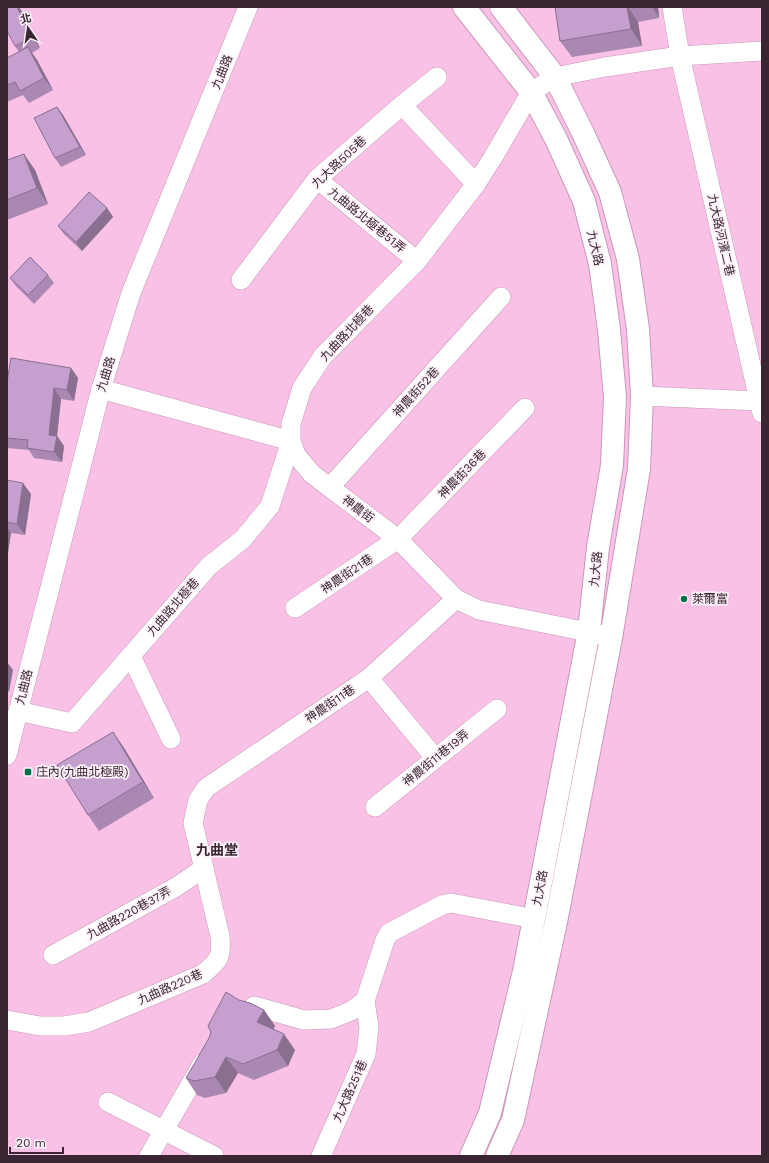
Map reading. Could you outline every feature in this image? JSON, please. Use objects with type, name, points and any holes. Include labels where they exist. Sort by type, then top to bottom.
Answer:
[{"type":"main road","name":"九大路","points":[[464,7],[531,92],[556,139],[584,201],[600,264],[609,330],[614,397],[612,465],[598,547],[589,631],[535,919],[524,972],[490,1113],[471,1156]]},
{"type":"main road","name":"九大路","points":[[497,1156],[513,1120],[556,922],[611,638],[639,469],[642,396],[638,329],[626,252],[610,192],[555,77],[500,7]]},
{"type":"street","name":"九曲路","points":[[7,755],[101,389],[131,293],[248,7]]},
{"type":"street","name":"九大路河濱二巷","points":[[672,7],[680,56],[761,407]]},
{"type":"street","points":[[531,92],[555,77],[604,67],[680,56],[762,51]]},
{"type":"street","name":"九大路505巷","points":[[241,280],[317,179],[402,105],[437,77]]},
{"type":"street","name":"九曲路北極巷","points":[[18,711],[72,723],[209,566],[243,539],[270,506],[292,441],[292,424],[302,388],[323,356],[416,261],[476,184],[531,92]]},
{"type":"street","points":[[402,105],[476,184]]},
{"type":"street","name":"九曲路北極巷51弄","points":[[317,179],[416,261]]},
{"type":"street","name":"神農街52巷","points":[[330,488],[501,297]]},
{"type":"street","points":[[101,389],[292,441]]},
{"type":"street","points":[[642,396],[761,407]]},
{"type":"street","name":"神農街36巷","points":[[398,539],[525,408]]},
{"type":"street","name":"神農街","points":[[292,441],[296,455],[312,474],[398,539],[456,599],[479,610],[589,631],[611,638]]},
{"type":"street","name":"神農街21巷","points":[[295,608],[398,539]]},
{"type":"street","name":"神農街11巷","points":[[198,800],[206,788],[369,678],[456,599]]},
{"type":"street","points":[[131,656],[171,739]]},
{"type":"street","points":[[369,678],[436,758]]},
{"type":"street","name":"神農街11巷19弄","points":[[375,807],[496,709]]},
{"type":"street","name":"九曲路220巷","points":[[7,1020],[40,1026],[64,1026],[88,1022],[203,974],[216,962],[222,950],[220,936],[193,822],[198,800]]},
{"type":"street","name":"九曲路220巷37弄","points":[[53,955],[176,887],[204,868]]},
{"type":"street","points":[[254,1006],[304,1020],[331,1019],[351,1011],[365,1001],[385,940],[389,933],[442,905],[452,903],[535,919]]},
{"type":"street","name":"九大路251巷","points":[[321,1156],[366,1054],[369,1027],[365,1001]]},
{"type":"street","points":[[149,1156],[211,1050]]},
{"type":"street","points":[[108,1102],[214,1156]]},
{"type":"building","points":[[7,7],[17,7],[32,37],[15,46],[7,31]]},
{"type":"building","points":[[555,7],[627,7],[631,29],[560,41]]},
{"type":"building","points":[[28,47],[44,78],[20,91],[15,82],[7,85],[7,58]]},
{"type":"building","points":[[57,107],[80,147],[55,158],[34,118]]},
{"type":"building","points":[[24,154],[37,188],[7,200],[7,160]]},
{"type":"building","points":[[89,192],[107,208],[76,242],[58,226]]},
{"type":"building","points":[[30,257],[48,275],[28,295],[10,278]]},
{"type":"building","points":[[11,358],[71,368],[67,390],[54,388],[49,435],[57,436],[54,452],[27,448],[28,440],[7,438],[7,382]]},
{"type":"building","points":[[7,480],[23,483],[17,524],[7,522]]},
{"type":"building","points":[[113,732],[143,782],[88,815],[57,765]]},
{"type":"building","points":[[226,992],[239,1000],[250,1003],[264,1010],[257,1022],[284,1034],[277,1050],[243,1064],[226,1057],[215,1077],[194,1081],[186,1078],[209,1038],[211,1032],[208,1026]]},
{"type":"place","name":"萊爾富","points":[[684,599]]},
{"type":"place","name":"庄內(九曲北極殿)","points":[[28,772]]},
{"type":"district","name":"九曲堂","points":[[217,850]]}]
